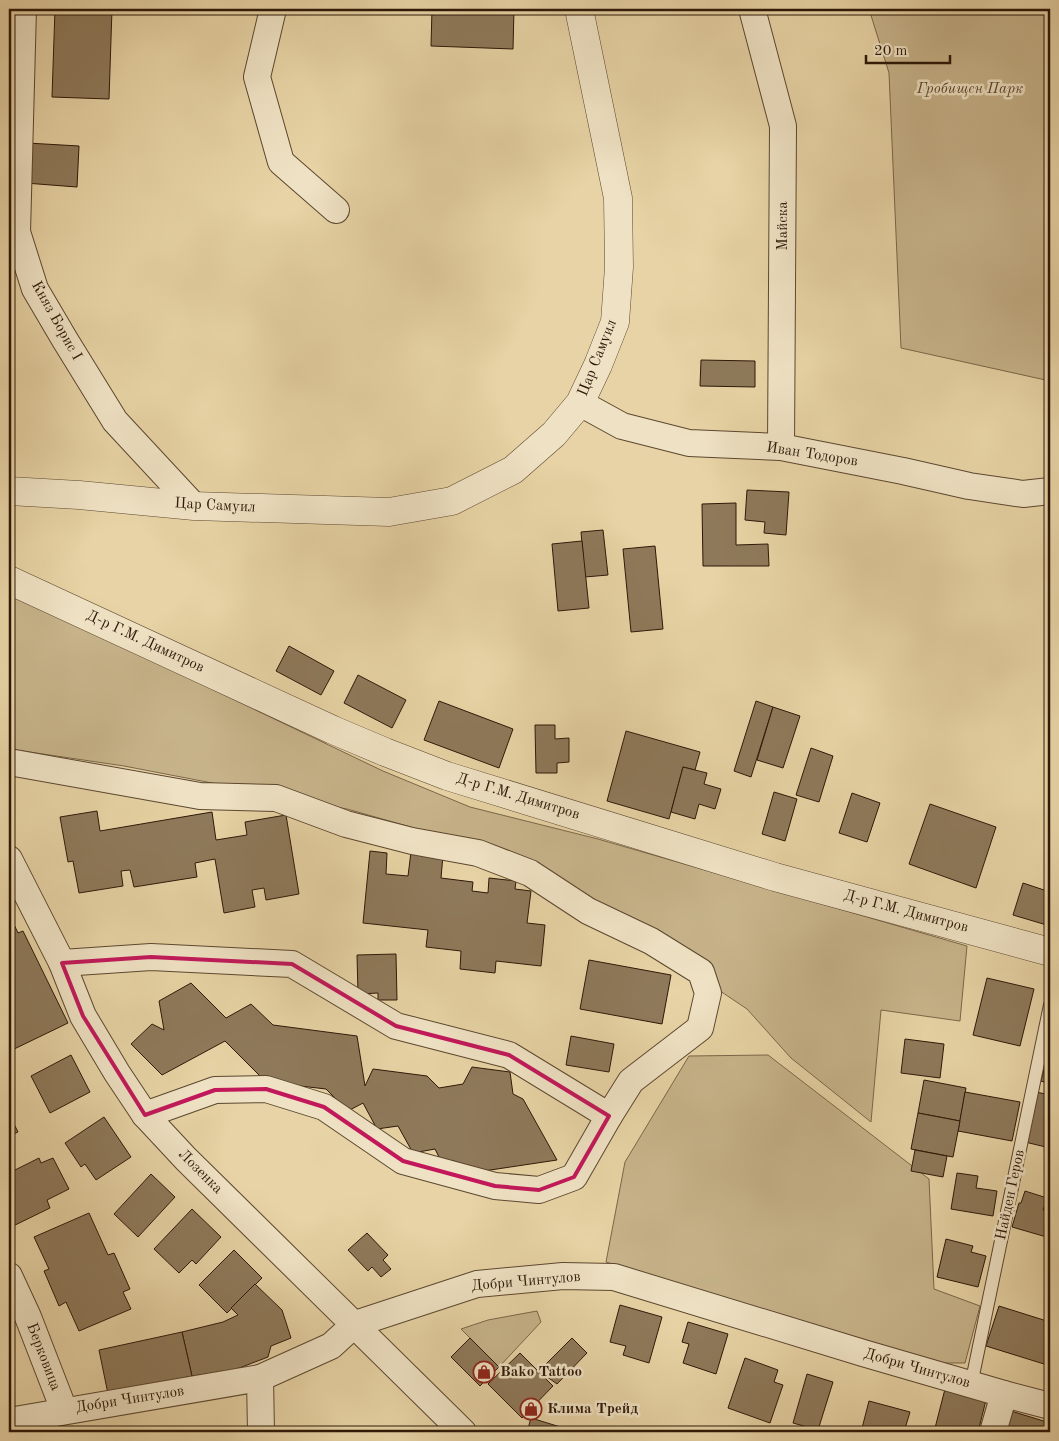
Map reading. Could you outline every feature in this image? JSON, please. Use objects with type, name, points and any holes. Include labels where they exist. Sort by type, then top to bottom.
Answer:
[{"type":"street","name":"Княз Борис I","points":[[23,9],[16,232],[35,288],[115,421],[194,506]]},
{"type":"street","points":[[274,9],[257,77],[281,162],[336,210]]},
{"type":"street","name":"Цар Самуил","points":[[9,491],[79,495],[194,506],[389,512],[452,501],[513,470],[554,434],[580,403],[615,322],[619,267],[618,198],[579,9]]},
{"type":"street","name":"Майска","points":[[752,9],[783,126],[781,447]]},
{"type":"street","name":"Иван Тодоров","points":[[580,403],[622,426],[689,443],[781,447],[969,486],[1022,494],[1050,491]]},
{"type":"street","name":"Д-р Г.М. Димитров","points":[[9,580],[333,730],[447,776],[775,876],[1050,952]]},
{"type":"street","points":[[9,762],[200,796],[276,798],[346,824],[412,841],[478,853],[530,873],[588,911],[651,941],[701,972],[708,993],[700,1028],[631,1081],[574,1177],[539,1190],[495,1186],[403,1161],[324,1107],[266,1089],[215,1090],[145,1115]]},
{"type":"street","name":"Лозенка","points":[[9,859],[62,963],[83,1016],[145,1115],[186,1159],[463,1432]]},
{"type":"street","points":[[62,963],[151,957],[292,964],[396,1026],[509,1055],[609,1116]]},
{"type":"street","name":"Берковица","points":[[9,1276],[28,1317],[64,1410]]},
{"type":"street","name":"Добри Чинтулов","points":[[9,1421],[64,1410],[260,1378],[331,1346],[355,1324],[477,1284],[563,1276],[614,1277],[971,1385],[1050,1406]]},
{"type":"street","points":[[260,1378],[261,1432]]},
{"type":"street","points":[[993,1432],[1004,1394]]},
{"type":"street","points":[[9,1421],[9,1432]]},
{"type":"lane","name":"Найден Геров","points":[[971,1385],[1050,1005]]},
{"type":"highlighted area","points":[[151,957],[292,964],[396,1026],[509,1055],[609,1116],[574,1177],[539,1190],[495,1186],[403,1161],[324,1107],[266,1089],[215,1090],[145,1115],[83,1016],[62,963]]},
{"type":"green space","name":"Гробищен Парк","points":[[869,9],[1050,9],[1050,381],[901,348],[889,73]]},
{"type":"green space","points":[[9,592],[383,771],[470,807],[598,839],[967,946],[960,1021],[881,1010],[871,1122],[791,1058],[747,1009],[568,889],[506,854],[347,809],[124,766],[9,749]]},
{"type":"green space","points":[[768,1055],[929,1179],[934,1289],[980,1306],[965,1363],[942,1363],[606,1262],[625,1162],[689,1056]]},
{"type":"green space","points":[[537,1311],[541,1322],[499,1367],[461,1329],[488,1320]]},
{"type":"building","points":[[55,9],[112,9],[109,99],[52,97]]},
{"type":"building","points":[[432,9],[514,9],[513,49],[431,46]]},
{"type":"building","points":[[27,143],[79,146],[77,187],[25,183]]},
{"type":"building","points":[[701,360],[755,361],[755,387],[700,386]]},
{"type":"building","points":[[747,490],[789,492],[786,535],[764,533],[765,522],[745,520]]},
{"type":"building","points":[[736,503],[736,545],[768,544],[769,566],[703,566],[702,504]]},
{"type":"building","points":[[603,530],[608,575],[585,577],[581,532]]},
{"type":"building","points":[[582,541],[589,608],[558,611],[552,544]]},
{"type":"building","points":[[655,546],[663,629],[631,632],[623,549]]},
{"type":"building","points":[[289,646],[334,671],[321,695],[276,671]]},
{"type":"building","points":[[358,675],[406,700],[392,728],[344,703]]},
{"type":"building","points":[[439,701],[513,729],[499,768],[424,740]]},
{"type":"building","points":[[756,701],[773,707],[751,777],[734,771]]},
{"type":"building","points":[[773,707],[800,716],[783,768],[757,760]]},
{"type":"building","points":[[535,725],[555,725],[555,739],[569,738],[569,762],[557,763],[557,773],[536,773]]},
{"type":"building","points":[[626,731],[700,752],[695,770],[683,767],[669,819],[607,801]]},
{"type":"building","points":[[811,748],[833,756],[819,802],[796,795]]},
{"type":"building","points":[[683,767],[707,773],[704,784],[721,789],[715,809],[699,804],[695,819],[671,812]]},
{"type":"building","points":[[774,792],[797,799],[785,841],[762,834]]},
{"type":"building","points":[[852,793],[880,803],[867,842],[839,833]]},
{"type":"building","points":[[930,804],[996,827],[976,888],[909,864]]},
{"type":"building","points":[[97,811],[100,831],[212,812],[216,840],[247,835],[245,822],[286,815],[299,894],[266,900],[264,888],[252,890],[255,907],[224,913],[215,859],[195,863],[197,877],[134,887],[130,870],[121,871],[123,886],[79,893],[73,861],[68,862],[60,817]]},
{"type":"building","points":[[370,851],[387,853],[386,874],[408,876],[411,852],[443,855],[441,878],[473,882],[472,891],[488,893],[489,878],[516,881],[515,889],[531,891],[527,923],[545,925],[541,966],[496,961],[495,973],[460,969],[461,951],[426,947],[428,930],[363,923]]},
{"type":"building","points":[[1023,883],[1050,892],[1050,926],[1013,915]]},
{"type":"building","points":[[9,914],[18,933],[23,931],[68,1023],[10,1051]]},
{"type":"building","points":[[396,954],[397,1000],[378,1000],[378,993],[358,994],[357,955]]},
{"type":"building","points":[[589,960],[671,975],[662,1024],[580,1009]]},
{"type":"building","points":[[987,978],[1034,989],[1020,1046],[973,1035]]},
{"type":"building","points":[[191,983],[226,1018],[251,1004],[273,1025],[357,1036],[365,1086],[373,1069],[427,1076],[439,1088],[463,1084],[472,1067],[510,1072],[513,1094],[523,1099],[557,1160],[477,1172],[454,1161],[442,1163],[435,1149],[413,1153],[398,1126],[377,1129],[363,1103],[348,1111],[326,1089],[266,1082],[225,1041],[162,1075],[131,1044],[152,1024],[164,1030],[159,1001]]},
{"type":"building","points":[[571,1036],[614,1044],[609,1072],[566,1065]]},
{"type":"building","points":[[905,1039],[944,1044],[940,1078],[901,1073]]},
{"type":"building","points":[[1050,1047],[1050,1084],[1041,1081]]},
{"type":"building","points":[[71,1055],[90,1092],[50,1113],[31,1076]]},
{"type":"building","points":[[924,1080],[966,1088],[960,1121],[918,1113]]},
{"type":"building","points":[[965,1092],[1020,1102],[1012,1141],[958,1131]]},
{"type":"building","points":[[1036,1092],[1050,1095],[1050,1148],[1025,1142]]},
{"type":"building","points":[[918,1113],[960,1121],[953,1157],[911,1149]]},
{"type":"building","points":[[9,1114],[18,1132],[9,1136]]},
{"type":"building","points":[[104,1117],[131,1157],[96,1180],[85,1164],[81,1167],[65,1143]]},
{"type":"building","points":[[915,1150],[947,1156],[943,1177],[911,1171]]},
{"type":"building","points":[[39,1158],[41,1163],[53,1158],[69,1189],[47,1200],[50,1208],[9,1228],[9,1173]]},
{"type":"building","points":[[957,1173],[978,1176],[976,1188],[997,1191],[993,1216],[951,1209]]},
{"type":"building","points":[[151,1174],[175,1197],[138,1237],[114,1214]]},
{"type":"building","points":[[1025,1191],[1047,1198],[1043,1210],[1050,1212],[1050,1238],[1012,1227],[1019,1203],[1021,1203]]},
{"type":"building","points":[[192,1209],[221,1237],[196,1264],[192,1260],[179,1273],[154,1249]]},
{"type":"building","points":[[89,1213],[108,1255],[114,1253],[130,1289],[123,1292],[131,1309],[79,1331],[66,1302],[59,1306],[44,1271],[49,1269],[34,1237]]},
{"type":"building","points":[[367,1233],[388,1255],[383,1260],[391,1269],[381,1277],[372,1267],[368,1271],[348,1250]]},
{"type":"building","points":[[946,1239],[973,1246],[971,1252],[986,1256],[978,1287],[937,1277]]},
{"type":"building","points":[[234,1250],[262,1278],[227,1313],[199,1285]]},
{"type":"building","points":[[255,1284],[282,1310],[291,1338],[271,1346],[268,1357],[234,1370],[192,1376],[182,1332],[223,1322],[238,1315],[231,1308]]},
{"type":"building","points":[[620,1305],[662,1317],[649,1363],[623,1355],[626,1346],[610,1342]]},
{"type":"building","points":[[999,1306],[1050,1322],[1050,1343],[1044,1364],[986,1346]]},
{"type":"building","points":[[688,1322],[728,1334],[716,1374],[683,1363],[689,1344],[682,1342]]},
{"type":"building","points":[[182,1332],[192,1376],[108,1394],[99,1350]]},
{"type":"building","points":[[470,1338],[499,1367],[480,1386],[451,1357]]},
{"type":"building","points":[[572,1338],[587,1353],[557,1384],[539,1371]]},
{"type":"building","points":[[520,1353],[553,1386],[522,1418],[488,1384]]},
{"type":"building","points":[[745,1358],[778,1370],[774,1382],[783,1385],[770,1423],[728,1408]]},
{"type":"building","points":[[807,1374],[833,1382],[818,1430],[793,1423]]},
{"type":"building","points":[[945,1389],[986,1400],[978,1432],[934,1432]]},
{"type":"building","points":[[869,1401],[910,1412],[904,1432],[861,1432]]},
{"type":"building","points":[[1011,1411],[1050,1423],[1049,1432],[1005,1432]]},
{"type":"building","points":[[531,1418],[567,1429],[566,1432],[527,1432]]},
{"type":"place","name":"Bako Tattoo","points":[[484,1372]]},
{"type":"place","name":"Клима Трейд","points":[[531,1409]]}]
